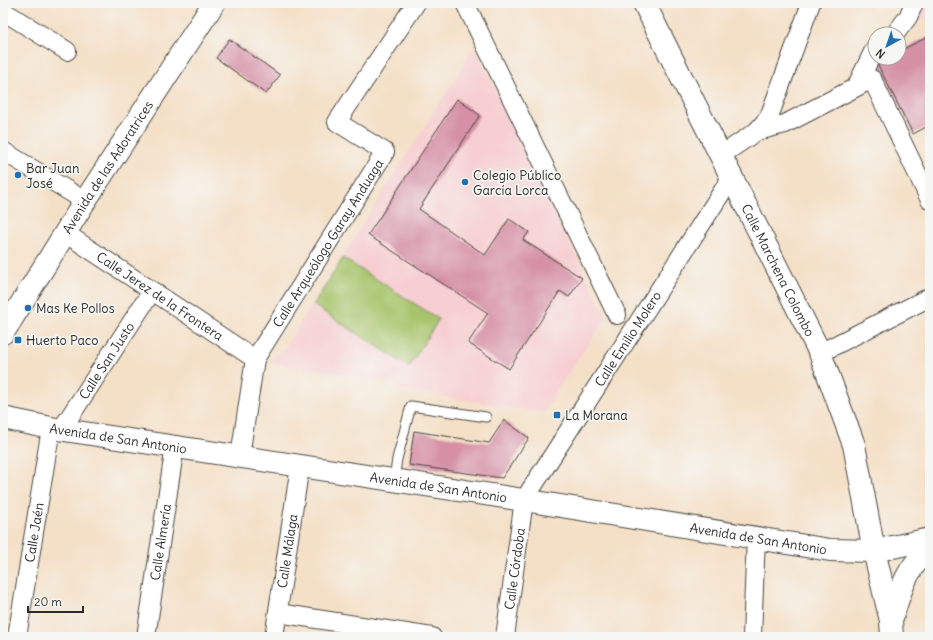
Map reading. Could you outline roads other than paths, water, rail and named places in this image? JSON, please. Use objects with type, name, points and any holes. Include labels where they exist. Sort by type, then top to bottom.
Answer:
[{"type":"main road","name":"Avenida de las Adoratrices","points":[[3,333],[85,201],[214,3]]},
{"type":"main road","name":"Calle Marchena Colombo","points":[[644,3],[820,353],[854,445],[874,551],[892,629]]},
{"type":"main road","name":"Avenida de San Antonio","points":[[3,418],[56,429],[524,500],[830,550],[874,551],[930,539]]},
{"type":"main road","points":[[892,629],[906,576],[921,556],[930,549]]},
{"type":"street","name":"Calle Arqueólogo Garay Anduaga","points":[[240,456],[255,359],[385,152],[337,122],[416,3]]},
{"type":"street","points":[[465,3],[617,315]]},
{"type":"street","points":[[720,156],[757,131],[770,117],[811,3]]},
{"type":"street","points":[[902,26],[908,17],[914,3]]},
{"type":"street","points":[[3,11],[67,51]]},
{"type":"street","points":[[856,87],[867,64]]},
{"type":"street","points":[[757,131],[785,124],[872,79],[930,200]]},
{"type":"street","points":[[3,151],[85,201]]},
{"type":"street","name":"Calle Emilio Molero","points":[[524,500],[731,178]]},
{"type":"street","name":"Calle Jerez de la Frontera","points":[[66,233],[255,359]]},
{"type":"street","name":"Calle San Justo","points":[[56,429],[152,291]]},
{"type":"street","points":[[820,353],[930,297]]},
{"type":"street","name":"Calle Jaén","points":[[17,637],[56,429]]},
{"type":"street","name":"Calle Almería","points":[[146,637],[175,446]]},
{"type":"street","name":"Calle Málaga","points":[[274,637],[300,466]]},
{"type":"street","name":"Calle Córdoba","points":[[505,637],[524,500]]},
{"type":"street","points":[[752,637],[756,538]]},
{"type":"street","points":[[278,613],[432,637]]},
{"type":"lane","points":[[394,480],[397,459],[410,406],[486,417]]},
{"type":"place","name":"Bar Juan José","points":[[18,175]]},
{"type":"place","name":"Colegio Público García Lorca","points":[[465,182]]},
{"type":"place","name":"Mas Ke Pollos","points":[[28,308]]},
{"type":"place","name":"Huerto Paco","points":[[18,340]]},
{"type":"place","name":"La Morana","points":[[557,415]]}]
